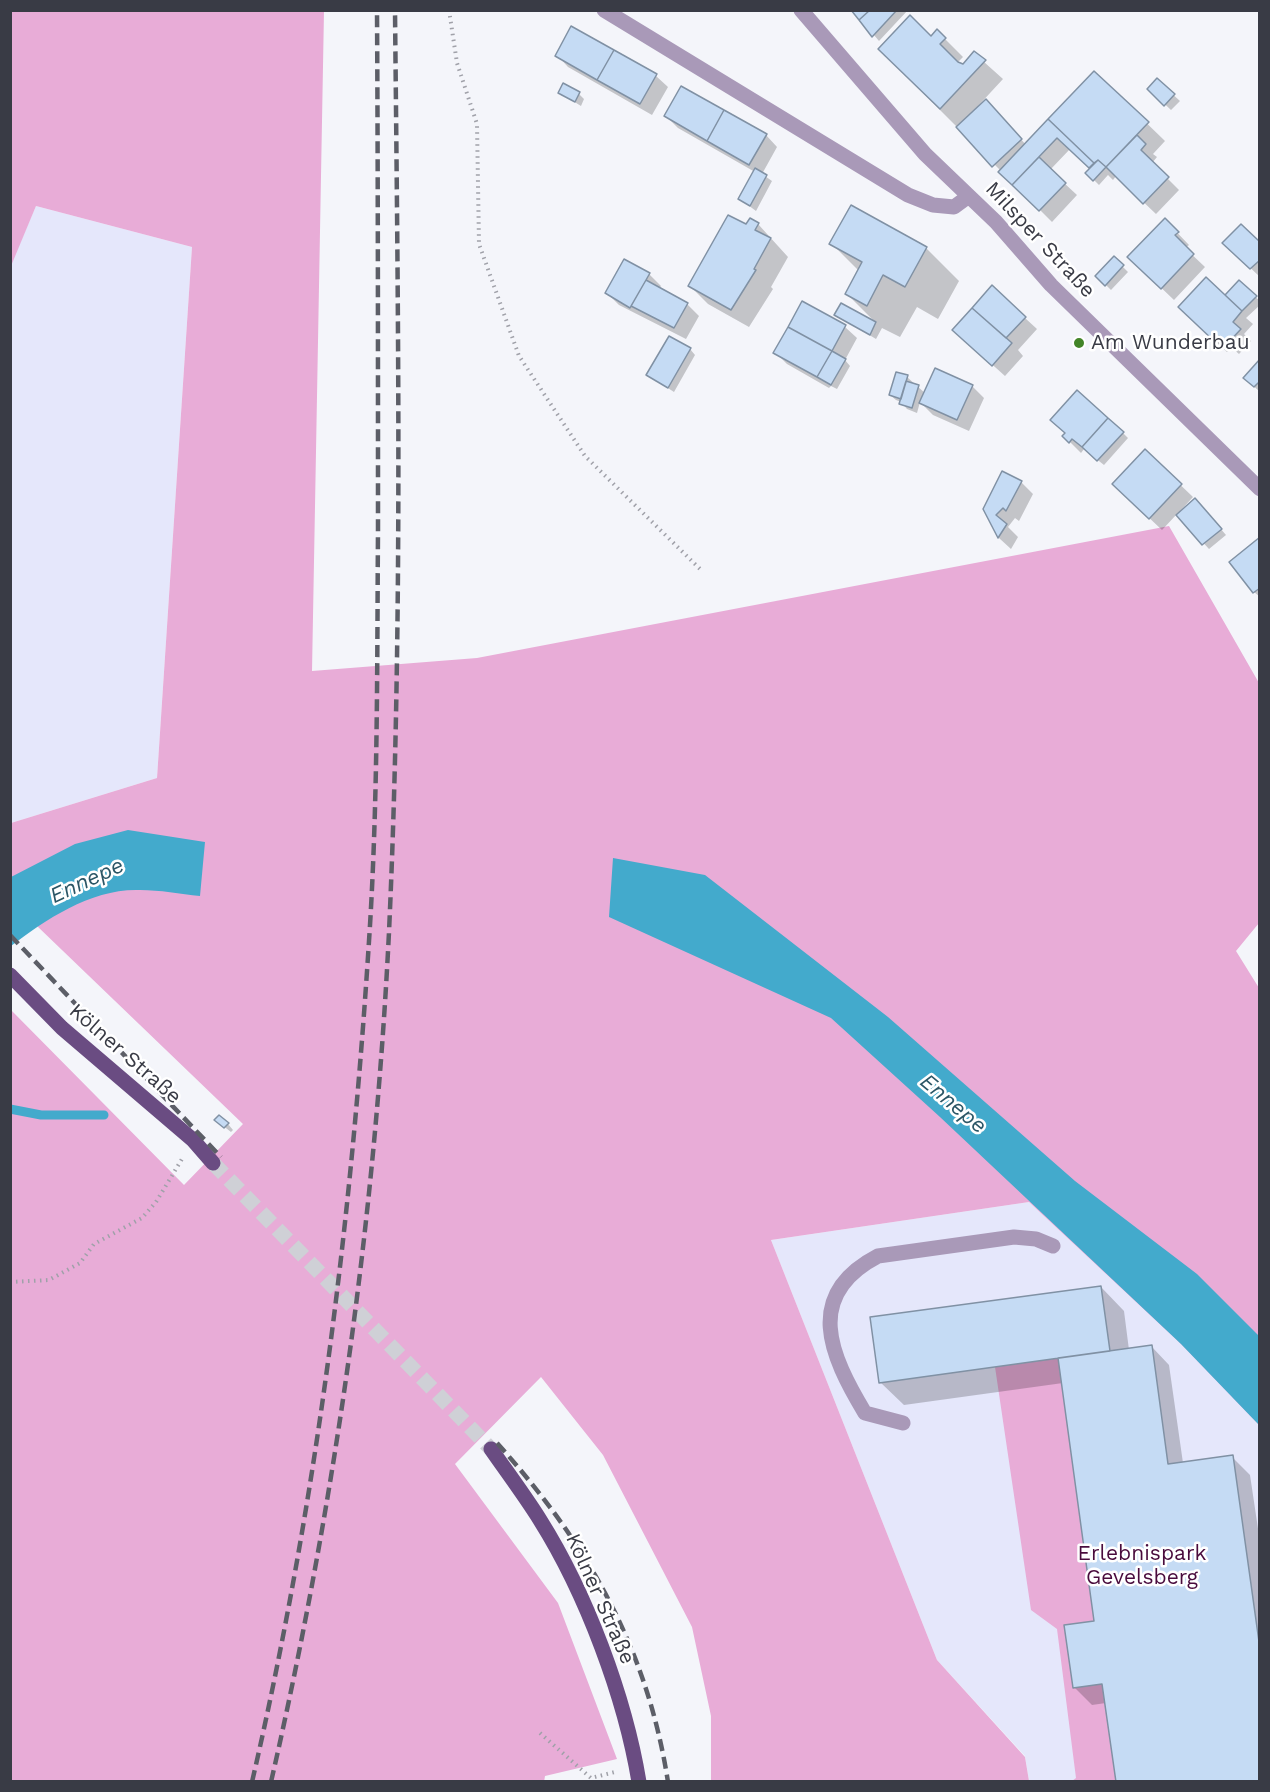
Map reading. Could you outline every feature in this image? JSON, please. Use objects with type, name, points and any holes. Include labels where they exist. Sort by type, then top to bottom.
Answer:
[{"type":"main road","name":"Kölner Straße","points":[[10,975],[78,1043],[193,1140],[213,1163]]},
{"type":"main road","name":"Kölner Straße","points":[[490,1449],[541,1522],[577,1591],[610,1669],[639,1782]]},
{"type":"street","points":[[604,10],[908,195],[933,205],[954,207],[969,196]]},
{"type":"street","name":"Milsper Straße","points":[[801,10],[925,154],[996,222],[1051,285],[1260,489]]},
{"type":"street","points":[[903,1422],[865,1413],[831,1345],[832,1303],[843,1282],[858,1266],[878,1256],[1014,1237],[1036,1239],[1053,1246]]},
{"type":"path","points":[[449,10],[457,63],[477,124],[479,244],[519,356],[585,456],[700,569]]},
{"type":"path","points":[[10,1282],[49,1280],[80,1263],[94,1244],[142,1218],[156,1202],[193,1140]]},
{"type":"path","points":[[540,1733],[591,1778]]},
{"type":"shaded area","points":[[36,206],[192,247],[157,778],[11,823],[10,266]]},
{"type":"shaded area","points":[[1029,1202],[1181,1344],[1259,1425],[1259,1781],[1029,1781],[1025,1756],[937,1660],[771,1240]]},
{"type":"green space","points":[[11,11],[324,11],[312,671],[477,658],[1169,526],[1259,683],[1259,923],[1236,951],[1259,988],[1259,1425],[1181,1344],[1029,1202],[771,1240],[937,1660],[1025,1757],[1029,1781],[711,1781],[711,1716],[692,1627],[603,1455],[541,1377],[455,1464],[558,1603],[617,1759],[545,1776],[544,1782],[11,1781],[11,1010],[184,1185],[243,1124],[11,901],[11,823],[157,778],[192,247],[36,206],[11,266]]},
{"type":"green space","name":"Erlebnispark Gevelsberg","points":[[1152,1345],[1168,1464],[1233,1455],[1259,1781],[1072,1781],[1076,1778],[1057,1629],[1031,1610],[995,1367]]},
{"type":"water","name":"Ennepe","points":[[128,830],[205,842],[200,896],[140,890],[105,894],[71,907],[11,946],[11,877],[75,844]]},
{"type":"water","name":"Ennepe","points":[[613,858],[705,875],[888,1017],[1075,1181],[1197,1274],[1259,1336],[1259,1425],[1181,1344],[940,1117],[831,1018],[609,917]]},
{"type":"building","points":[[851,10],[870,10],[859,20]]},
{"type":"building","points":[[870,10],[897,10],[872,37],[859,20]]},
{"type":"building","points":[[910,15],[931,36],[937,29],[946,38],[940,44],[958,62],[963,64],[974,51],[986,60],[940,109],[878,49]]},
{"type":"building","points":[[571,26],[614,50],[597,80],[555,56]]},
{"type":"building","points":[[614,50],[657,74],[640,104],[597,80]]},
{"type":"building","points":[[1094,71],[1149,122],[1106,167],[1098,160],[1094,163],[1048,119]]},
{"type":"building","points":[[1157,78],[1175,94],[1164,106],[1147,89]]},
{"type":"building","points":[[563,83],[580,92],[575,102],[558,93]]},
{"type":"building","points":[[681,86],[724,110],[707,141],[664,116]]},
{"type":"building","points":[[986,99],[1022,139],[992,167],[956,127]]},
{"type":"building","points":[[724,110],[767,134],[749,165],[707,141]]},
{"type":"building","points":[[1048,119],[1094,163],[1089,168],[1057,138],[1012,185],[998,172]]},
{"type":"building","points":[[1137,135],[1146,144],[1141,150],[1169,177],[1143,204],[1106,167]]},
{"type":"building","points":[[1039,157],[1066,183],[1039,211],[1012,185]]},
{"type":"building","points":[[1098,160],[1106,167],[1093,181],[1085,173]]},
{"type":"building","points":[[755,168],[767,175],[750,206],[738,199]]},
{"type":"building","points":[[851,205],[927,247],[905,287],[883,275],[867,306],[845,294],[862,262],[829,244]]},
{"type":"building","points":[[728,215],[746,224],[750,218],[759,223],[755,230],[771,238],[754,269],[756,270],[731,310],[688,286]]},
{"type":"building","points":[[1165,218],[1179,232],[1175,235],[1194,254],[1161,289],[1127,257]]},
{"type":"building","points":[[1241,224],[1260,242],[1260,260],[1250,269],[1222,243]]},
{"type":"building","points":[[1114,256],[1124,265],[1105,286],[1095,276]]},
{"type":"building","points":[[624,259],[650,273],[630,308],[605,293]]},
{"type":"building","points":[[1206,277],[1242,311],[1233,322],[1241,329],[1227,344],[1219,336],[1214,341],[1178,307]]},
{"type":"building","points":[[646,280],[688,303],[674,328],[631,306]]},
{"type":"building","points":[[1239,280],[1257,296],[1242,311],[1225,295]]},
{"type":"building","points":[[992,285],[1026,317],[1006,338],[972,308]]},
{"type":"building","points":[[802,301],[846,325],[832,351],[788,327]]},
{"type":"building","points":[[841,303],[876,322],[870,335],[834,315]]},
{"type":"building","points":[[972,308],[1012,343],[992,366],[952,330]]},
{"type":"building","points":[[788,327],[832,351],[817,377],[773,353]]},
{"type":"building","points":[[669,336],[691,348],[668,388],[646,375]]},
{"type":"building","points":[[832,351],[846,359],[831,385],[817,377]]},
{"type":"building","points":[[1260,359],[1260,385],[1258,383],[1254,387],[1243,378]]},
{"type":"building","points":[[935,368],[973,385],[957,420],[919,403]]},
{"type":"building","points":[[896,372],[908,375],[901,399],[889,395]]},
{"type":"building","points":[[906,381],[919,385],[912,408],[899,404]]},
{"type":"building","points":[[1077,390],[1108,418],[1082,447],[1072,439],[1069,443],[1062,436],[1065,433],[1050,420]]},
{"type":"building","points":[[1108,418],[1124,432],[1097,461],[1082,447]]},
{"type":"building","points":[[1145,449],[1182,484],[1149,519],[1112,484]]},
{"type":"building","points":[[1002,471],[1022,481],[1006,511],[1003,508],[996,515],[1007,524],[998,538],[983,509]]},
{"type":"building","points":[[1195,498],[1222,529],[1202,545],[1176,515]]},
{"type":"building","points":[[1260,537],[1260,588],[1253,593],[1229,562]]},
{"type":"building","points":[[219,1115],[229,1123],[224,1128],[214,1120]]},
{"type":"building","points":[[1101,1286],[1110,1351],[879,1383],[870,1317]]},
{"type":"building","name":"Erlebnispark Gevelsberg","points":[[1152,1345],[1168,1464],[1233,1455],[1260,1649],[1260,1782],[1116,1782],[1102,1684],[1073,1688],[1064,1625],[1094,1621],[1058,1358]]},
{"type":"waterway","points":[[10,1109],[41,1115],[104,1115]]},
{"type":"tunnel","points":[[213,1163],[491,1449]]},
{"type":"railway","points":[[252,1782],[295,1574],[328,1364],[352,1153],[369,941],[376,787],[377,683],[377,10]]},
{"type":"railway","points":[[271,1782],[294,1677],[333,1466],[362,1253],[383,1039],[393,817],[398,586],[395,10]]},
{"type":"railway","points":[[10,935],[221,1157]]},
{"type":"railway","points":[[497,1443],[559,1519],[608,1599],[645,1686],[668,1782]]},
{"type":"place","name":"Am Wunderbau","points":[[1079,343]]}]
